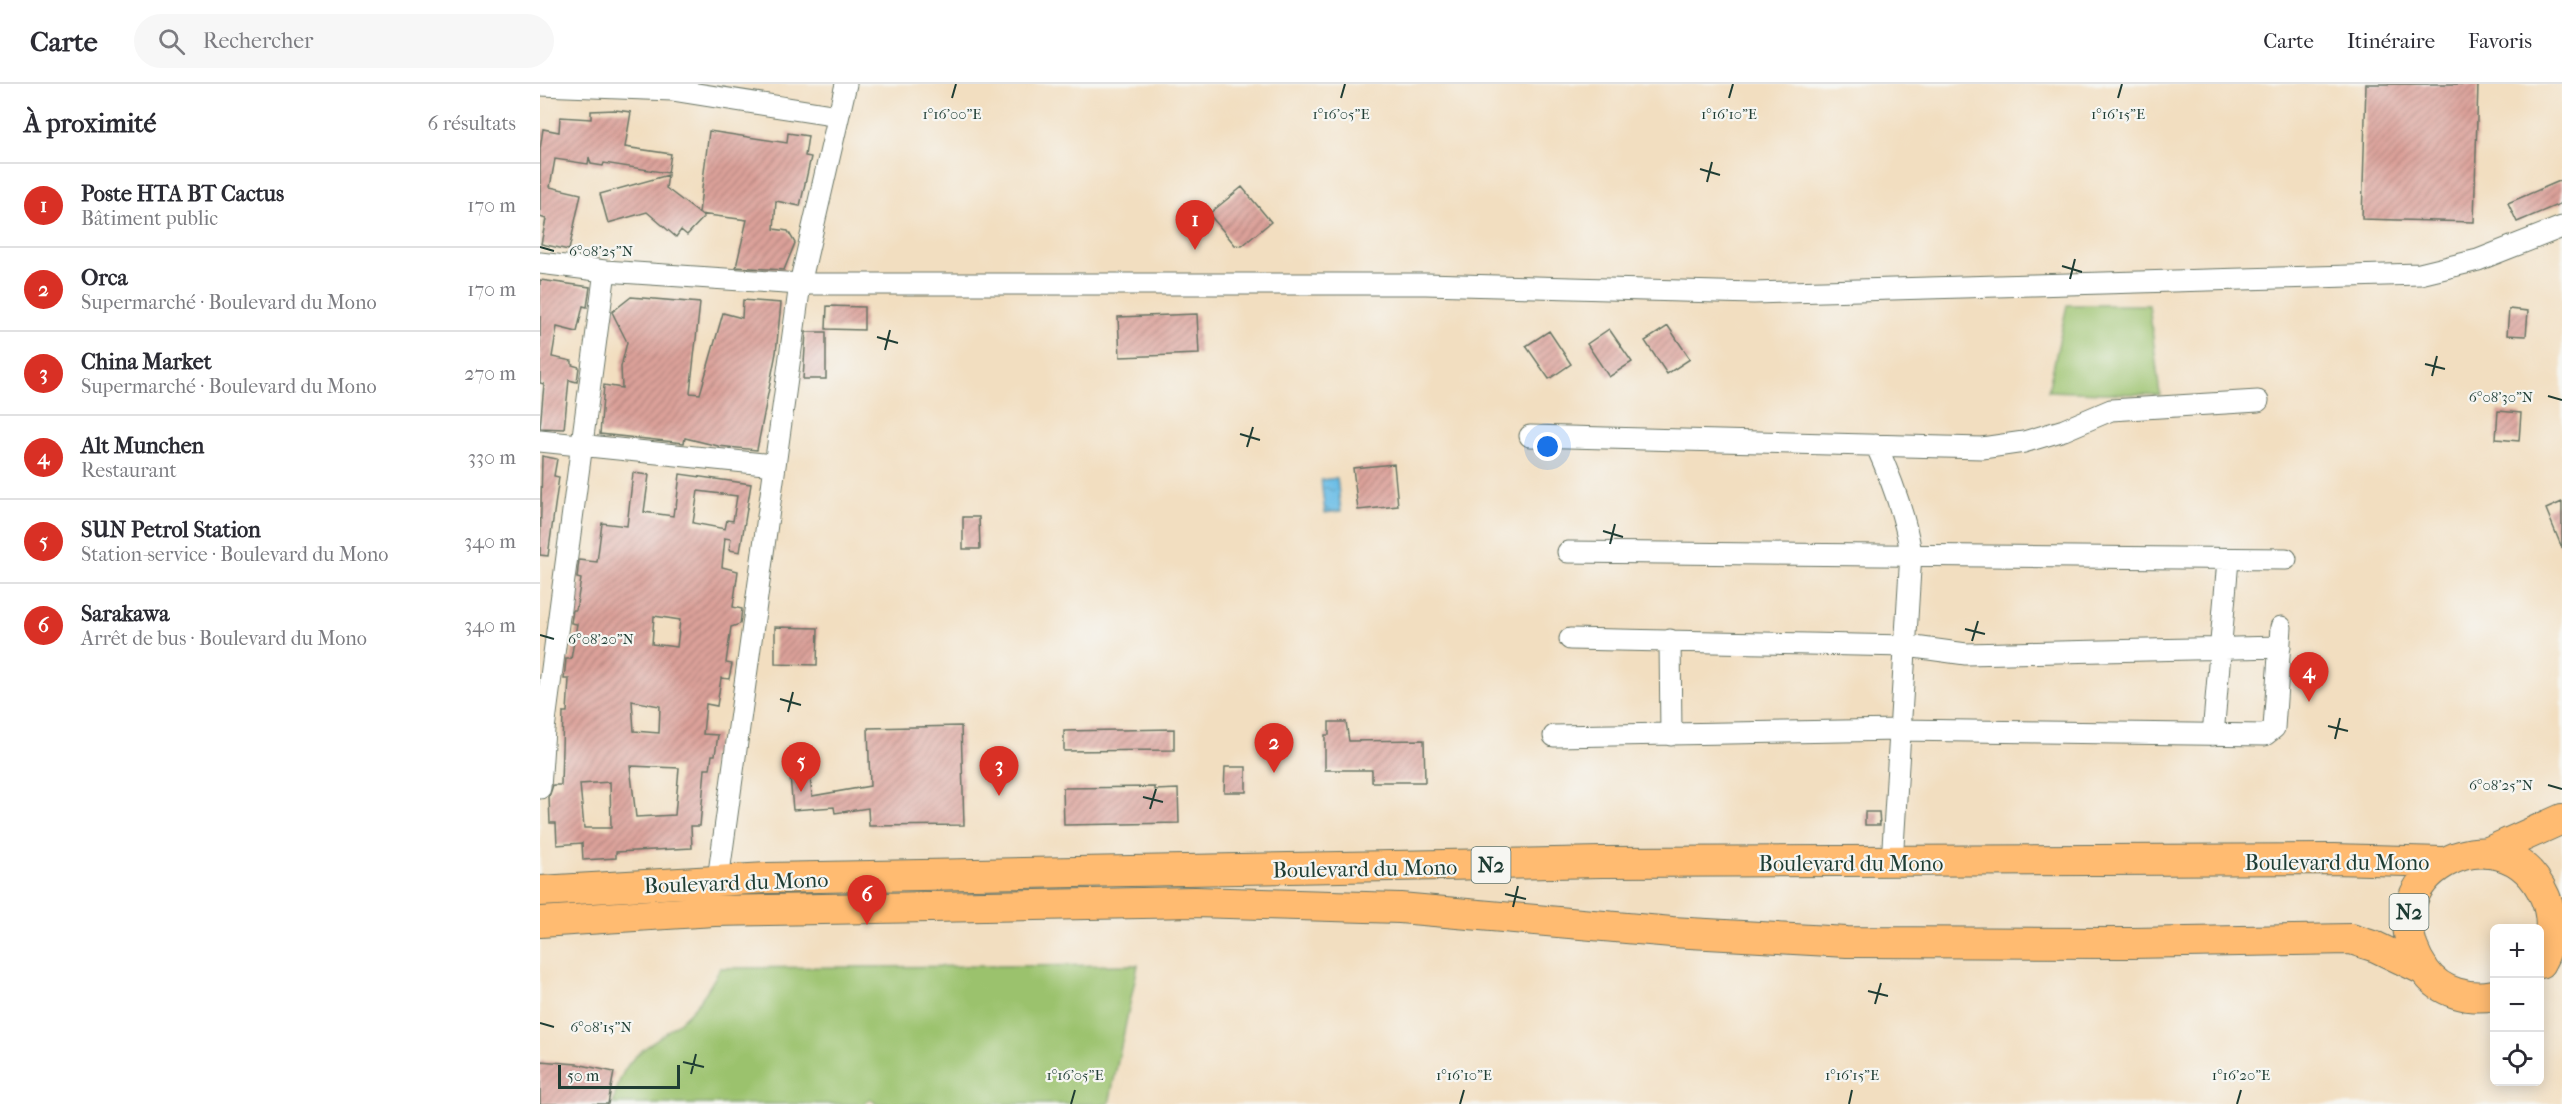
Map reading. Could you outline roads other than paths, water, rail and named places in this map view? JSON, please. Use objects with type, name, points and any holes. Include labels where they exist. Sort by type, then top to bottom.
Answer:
[{"type":"highway","name":"N2","points":[[2490,995],[2474,997],[2451,992],[2435,983],[2424,970],[2417,960],[2409,937],[2409,912],[2412,900],[2424,878],[2443,862],[2463,854],[2486,853],[2562,819]]},
{"type":"highway","name":"N2","points":[[2486,853],[2519,865],[2536,881],[2547,901],[2556,926],[2544,954]]},
{"type":"highway","name":"Boulevard du Mono","points":[[540,891],[718,880],[1602,862],[1892,863],[2333,859],[2443,862]]},
{"type":"highway","name":"Boulevard du Mono","points":[[540,922],[714,911],[1195,902],[1356,906],[1683,933],[1847,942],[2131,943],[2352,939],[2385,950],[2424,970]]},
{"type":"street","points":[[718,880],[800,284],[846,84]]},
{"type":"street","points":[[540,85],[673,87],[838,116]]},
{"type":"street","points":[[540,263],[605,271],[800,284],[1426,284],[1754,293],[2420,274],[2478,260],[2562,227]]},
{"type":"street","points":[[540,788],[544,729],[605,271]]},
{"type":"street","points":[[1530,436],[1982,448],[2024,442],[2064,430],[2111,410],[2258,401]]},
{"type":"street","points":[[540,441],[774,465]]},
{"type":"street","points":[[1876,445],[1891,477],[1911,554],[1892,863]]},
{"type":"street","points":[[1568,552],[2286,559]]},
{"type":"street","points":[[2213,735],[2228,560]]},
{"type":"street","points":[[1554,736],[1899,730],[2213,735],[2270,733],[2274,728],[2281,637],[2220,650],[1966,654],[1907,646],[1570,639]]},
{"type":"street","points":[[1670,640],[1671,735]]},
{"type":"water","points":[[1337,478],[1341,511],[1325,513],[1321,480]]},
{"type":"place","name":"Poste HTA BT Cactus","points":[[1195,250]]},
{"type":"place","name":"Alt Munchen","points":[[2309,702]]},
{"type":"place","name":"Orca","points":[[1274,773]]},
{"type":"place","name":"SUN Petrol Station","points":[[801,792]]},
{"type":"place","name":"China Market","points":[[999,796]]},
{"type":"place","name":"Sarakawa","points":[[867,925]]}]
